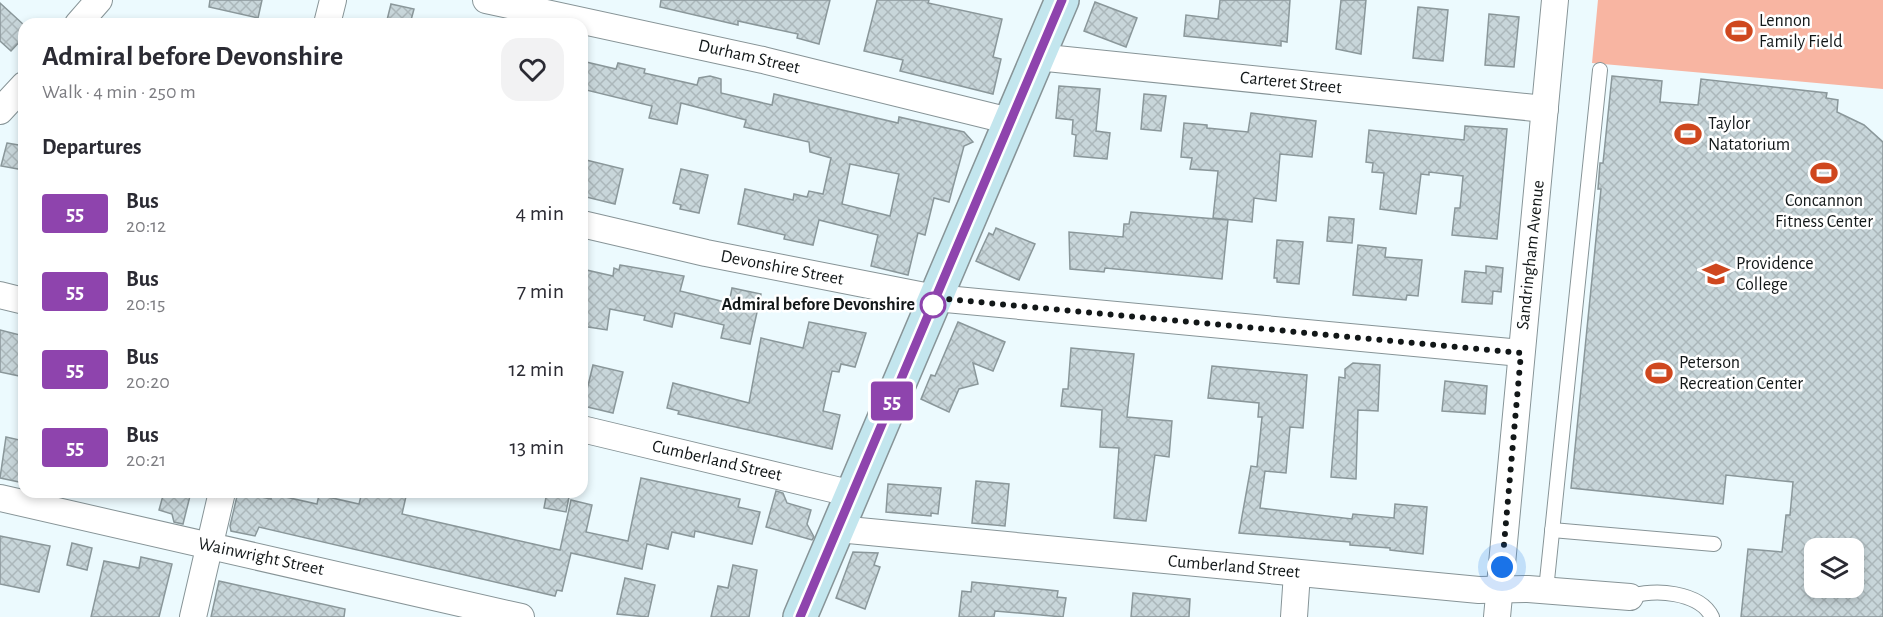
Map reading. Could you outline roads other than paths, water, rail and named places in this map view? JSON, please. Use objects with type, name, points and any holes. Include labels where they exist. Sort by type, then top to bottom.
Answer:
[{"type":"main road","points":[[800,617],[1062,0]]},
{"type":"street","points":[[83,18],[99,0]]},
{"type":"street","points":[[328,18],[333,0]]},
{"type":"street","name":"Durham Street","points":[[486,0],[569,18]]},
{"type":"street","name":"Sandringham Avenue","points":[[1497,617],[1554,0]]},
{"type":"street","name":"Durham Street","points":[[588,22],[763,60],[1010,121]]},
{"type":"street","name":"Carteret Street","points":[[1037,57],[1545,109]]},
{"type":"street","points":[[0,111],[18,94]]},
{"type":"street","name":"Devonshire Street","points":[[588,225],[706,253],[935,298],[1521,353]]},
{"type":"street","points":[[0,295],[18,300]]},
{"type":"street","name":"Cumberland Street","points":[[588,430],[853,494]]},
{"type":"street","name":"Wainwright Street","points":[[0,498],[209,548],[308,566],[521,617]]},
{"type":"street","points":[[193,617],[221,498]]},
{"type":"street","name":"Cumberland Street","points":[[838,529],[1297,573],[1499,590],[1546,590],[1630,597]]},
{"type":"street","points":[[1294,617],[1297,573]]},
{"type":"lane","points":[[1546,590],[1600,70]]},
{"type":"lane","points":[[1552,530],[1714,544]]},
{"type":"lane","points":[[1630,597],[1647,593],[1688,598],[1707,609],[1712,617]]},
{"type":"place","name":"Lennon Family Field","points":[[1739,31]]},
{"type":"place","name":"Taylor Natatorium","points":[[1688,134]]},
{"type":"place","name":"Concannon Fitness Center","points":[[1824,173]]},
{"type":"place","name":"Providence College","points":[[1716,274]]},
{"type":"place","name":"Admiral before Devonshire","points":[[933,305]]},
{"type":"place","name":"Peterson Recreation Center","points":[[1659,373]]}]
